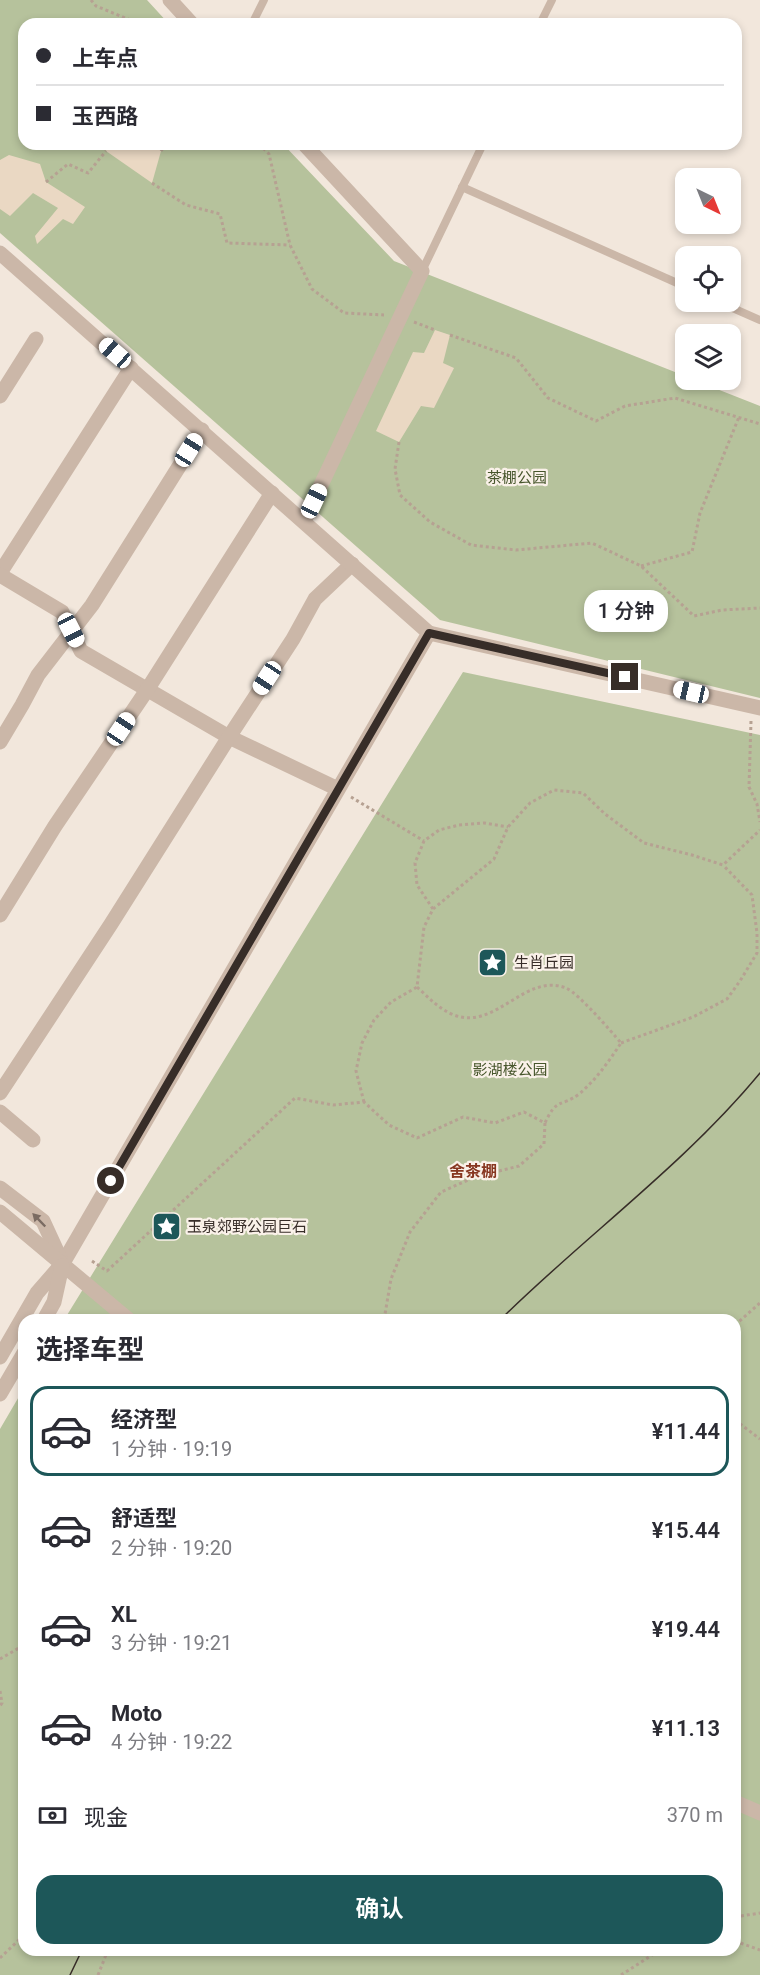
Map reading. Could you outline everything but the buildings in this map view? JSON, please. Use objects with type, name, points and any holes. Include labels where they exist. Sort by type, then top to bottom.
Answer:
[{"type":"street","points":[[170,0],[186,18]]},
{"type":"street","points":[[304,521],[422,271],[310,150]]},
{"type":"street","points":[[0,253],[429,633],[756,707]]},
{"type":"street","points":[[0,396],[36,339]]},
{"type":"street","points":[[131,368],[0,574],[62,612],[81,651],[229,737],[338,789]]},
{"type":"street","points":[[0,742],[38,675],[92,605],[202,430]]},
{"type":"street","points":[[0,915],[272,493]]},
{"type":"street","points":[[0,1093],[293,639],[315,598],[352,564]]},
{"type":"street","points":[[25,1314],[37,1293],[63,1263],[429,633]]},
{"type":"street","points":[[0,1112],[33,1140]]},
{"type":"street","points":[[0,1188],[43,1221],[63,1263],[54,1302],[47,1314]]},
{"type":"street","points":[[0,1212],[122,1314]]},
{"type":"street","points":[[0,1357],[18,1326]]},
{"type":"street","points":[[0,1394],[18,1363]]},
{"type":"street","points":[[741,1805],[760,1813]]},
{"type":"lane","points":[[255,18],[264,0]]},
{"type":"lane","points":[[543,18],[552,0]]},
{"type":"lane","points":[[422,271],[480,150]]},
{"type":"lane","points":[[462,187],[675,282]]},
{"type":"lane","points":[[741,312],[760,320]]},
{"type":"path","points":[[91,0],[96,6],[125,18]]},
{"type":"path","points":[[265,150],[269,154],[290,245],[312,289],[344,313],[400,316],[435,330]]},
{"type":"path","points":[[46,182],[68,164],[88,173],[106,151]]},
{"type":"path","points":[[152,183],[186,205],[220,214],[227,243],[290,245]]},
{"type":"path","points":[[450,334],[516,358],[548,398],[596,421],[625,406],[675,398],[760,424]]},
{"type":"path","points":[[641,566],[692,552],[700,513],[739,417]]},
{"type":"path","points":[[399,442],[395,470],[400,495],[430,522],[471,545],[516,550],[592,543],[641,566],[694,616],[722,610],[760,608]]},
{"type":"path","points":[[756,707],[749,787],[757,804],[760,822]]},
{"type":"path","points":[[338,789],[424,841]]},
{"type":"path","points":[[385,1314],[391,1279],[410,1232],[441,1192],[475,1177],[519,1166],[544,1144],[545,1123],[552,1107],[578,1095],[607,1065],[621,1043],[693,1017],[727,999],[757,953],[752,895],[723,865],[644,843],[605,814],[584,793],[554,790],[530,803],[508,827],[495,859],[433,909],[424,927],[417,987]]},
{"type":"path","points":[[433,909],[417,885],[415,862],[424,841],[439,830],[459,825],[484,823],[508,827]]},
{"type":"path","points":[[723,865],[760,830]]},
{"type":"path","points":[[417,987],[438,1006],[456,1016],[477,1017],[508,1004],[536,987],[554,984],[568,989],[584,1002],[621,1043]]},
{"type":"path","points":[[417,987],[391,1002],[374,1020],[363,1043],[356,1071],[364,1102],[388,1125],[417,1138],[463,1117],[495,1123],[524,1112],[545,1123]]},
{"type":"path","points":[[92,1261],[107,1271],[295,1098],[333,1105],[364,1102]]},
{"type":"path","points":[[741,1320],[760,1303]]},
{"type":"path","points":[[741,1425],[760,1439]]},
{"type":"path","points":[[0,1659],[18,1648]]},
{"type":"path","points":[[0,1691],[2,1703],[0,1706]]},
{"type":"path","points":[[741,1916],[760,1913]]},
{"type":"path","points":[[0,1958],[18,1941]]},
{"type":"path","points":[[741,1943],[760,1950]]},
{"type":"path","points":[[98,1975],[106,1956]]},
{"type":"path","points":[[621,1975],[651,1956]]},
{"type":"green space","name":"茶棚公园","points":[[0,0],[147,0],[164,18],[18,18],[18,150],[289,150],[394,261],[675,372],[675,390],[719,390],[760,406],[760,698],[440,620],[0,233]]},
{"type":"green space","name":"影湖楼公园","points":[[463,672],[760,735],[760,1975],[0,1975],[0,1429],[18,1398],[18,1956],[741,1956],[741,1314],[68,1314]]},
{"type":"shaded area","points":[[160,150],[152,183],[106,151]]},
{"type":"shaded area","points":[[9,155],[40,164],[46,182],[85,207],[73,224],[63,219],[37,244],[35,236],[58,208],[33,193],[10,216],[0,209],[0,160]]},
{"type":"shaded area","points":[[435,330],[450,335],[443,363],[454,368],[434,408],[421,406],[399,442],[376,431],[413,352],[424,353]]},
{"type":"tram line","points":[[506,1314],[699,1139],[760,1073]]},
{"type":"tram line","points":[[70,1975],[79,1956]]},
{"type":"place","name":"生肖丘园","points":[[493,963]]},
{"type":"place","name":"玉泉郊野公园巨石","points":[[166,1227]]},
{"type":"district","name":"舍茶棚","points":[[473,1171]]},
{"type":"route","points":[[111,1181],[429,633],[625,677]]}]
